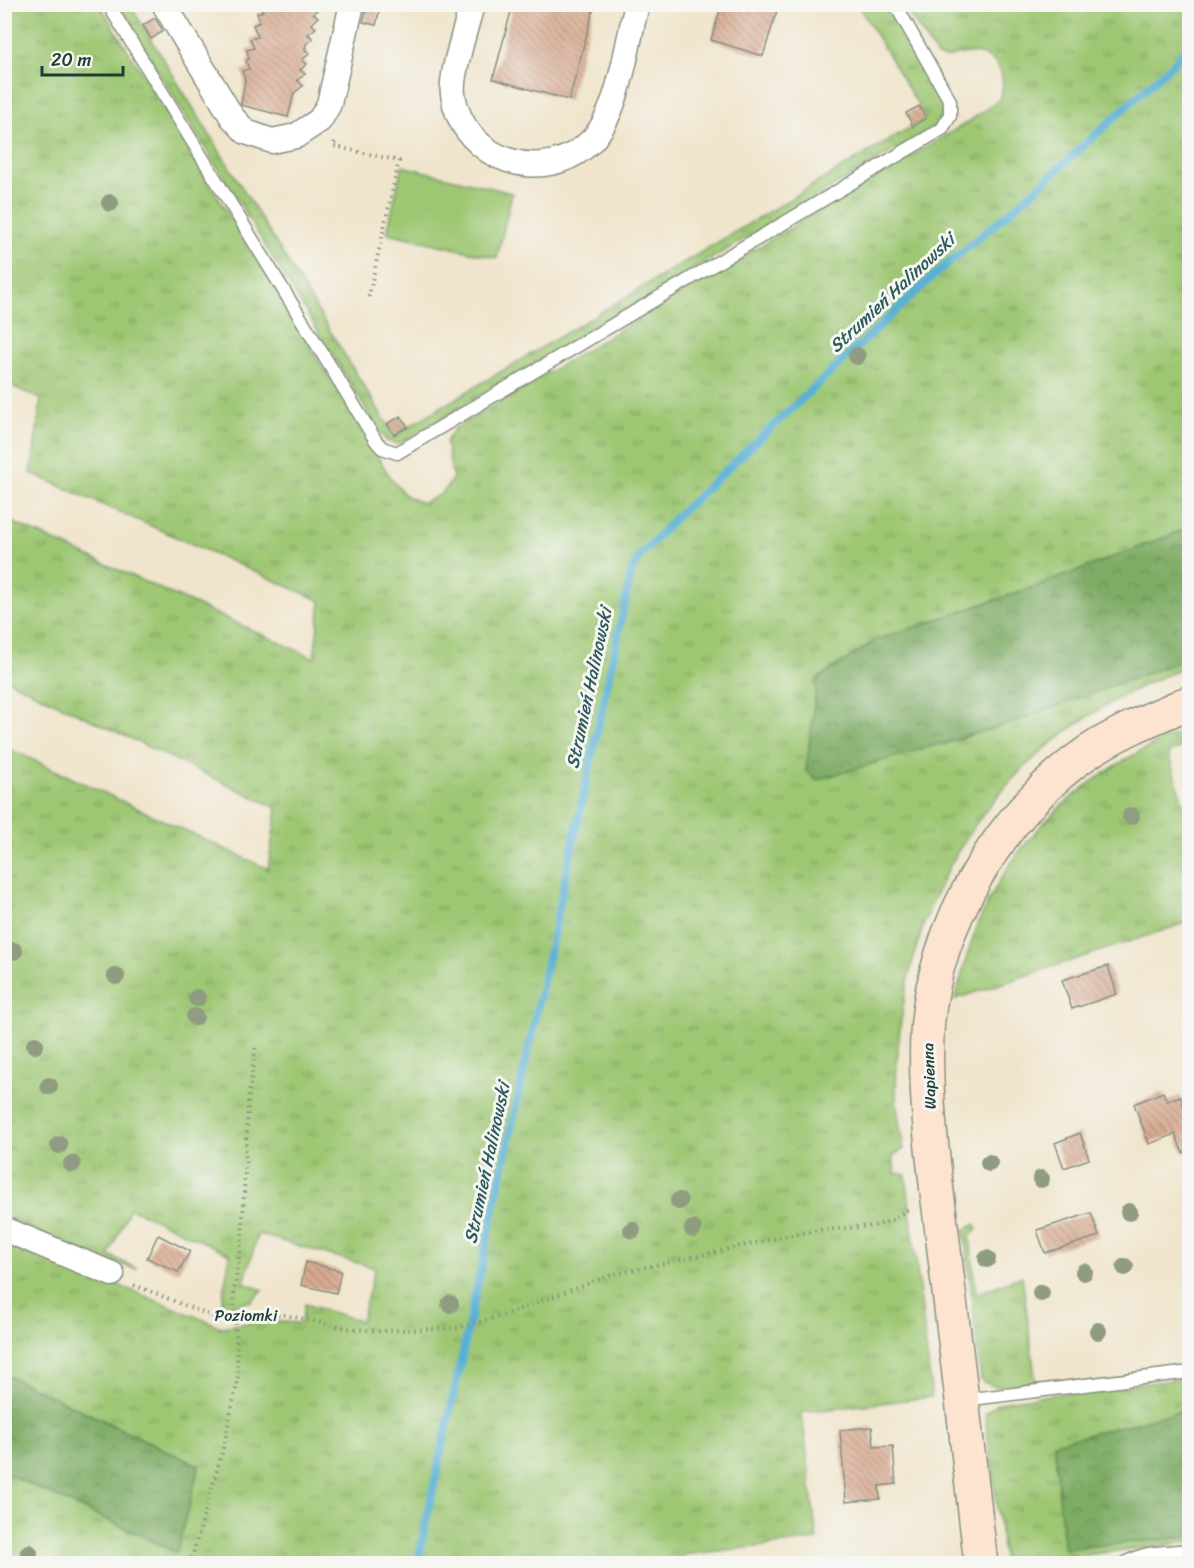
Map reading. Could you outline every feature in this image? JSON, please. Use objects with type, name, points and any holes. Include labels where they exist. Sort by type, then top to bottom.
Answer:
[{"type":"street","points":[[164,4],[232,117],[246,132],[272,141],[304,132],[324,114],[352,4]]},
{"type":"street","points":[[472,4],[452,93],[457,111],[470,134],[487,152],[510,162],[529,165],[563,158],[593,139],[604,122],[613,100],[637,4]]},
{"type":"street","name":"Wapienna","points":[[981,1563],[938,1195],[928,1084],[927,1033],[934,989],[960,908],[1003,834],[1043,791],[1086,754],[1122,731],[1190,702]]},
{"type":"street","points":[[4,1229],[112,1274]]},
{"type":"lane","points":[[108,4],[376,441],[382,448],[397,453],[942,129],[950,116],[950,101],[895,4]]},
{"type":"lane","points":[[962,1400],[1190,1372]]},
{"type":"lane","points":[[1125,1563],[1140,1556],[1190,1550]]},
{"type":"path","points":[[336,136],[333,146],[399,161],[368,298]]},
{"type":"path","points":[[190,1563],[223,1449],[236,1389],[237,1352],[233,1317],[245,1203],[248,1101],[256,1044]]},
{"type":"path","name":"Poziomki","points":[[112,1274],[213,1317],[285,1316],[345,1328],[378,1331],[468,1327],[611,1275],[810,1231],[874,1226],[892,1220],[938,1195]]},
{"type":"green space","points":[[1185,4],[1189,11],[1189,528],[1051,581],[943,745],[1189,658],[1189,666],[1122,696],[1063,734],[1013,778],[972,829],[939,886],[916,949],[901,1018],[896,1091],[904,1149],[893,1155],[895,1173],[906,1175],[932,1397],[802,1412],[817,1540],[683,1555],[684,1564],[5,1563],[5,1473],[176,1552],[199,1466],[5,1374],[5,1239],[221,1327],[262,1321],[301,1323],[305,1304],[361,1321],[375,1268],[258,1234],[244,1283],[263,1290],[251,1301],[221,1308],[230,1254],[130,1208],[109,1255],[137,1269],[96,1258],[5,1217],[5,747],[268,869],[277,808],[5,679],[5,519],[314,658],[321,601],[31,473],[41,399],[5,383],[5,5],[100,5],[392,480],[406,496],[422,503],[442,494],[453,478],[446,442],[454,429],[968,122],[999,100],[1002,91],[1001,74],[993,61],[978,54],[968,53],[945,58],[937,56],[903,5]]},
{"type":"green space","points":[[117,5],[130,5],[387,424],[398,433],[926,118],[858,5],[886,5],[935,82],[944,103],[944,111],[939,122],[929,130],[398,444],[387,441],[382,435]]},
{"type":"green space","points":[[402,166],[512,193],[497,258],[387,233]]},
{"type":"green space","points":[[1189,528],[1189,658],[1008,724],[817,780],[806,771],[817,679],[876,640],[1051,581]]},
{"type":"green space","points":[[1189,729],[1189,744],[1168,753],[1189,825],[1189,922],[955,999],[969,949],[983,912],[1006,870],[1026,843],[1073,796],[1100,776],[1158,742]]},
{"type":"green space","points":[[976,1224],[977,1230],[970,1236],[976,1294],[1022,1276],[1036,1384],[1000,1387],[981,1379],[964,1230]]},
{"type":"green space","points":[[4,1374],[199,1466],[177,1552],[5,1473]]},
{"type":"green space","points":[[1189,1378],[1189,1542],[1060,1558],[1060,1563],[1004,1563],[985,1414],[997,1404],[1012,1400]]},
{"type":"green space","points":[[1189,1409],[1189,1537],[1064,1549],[1054,1443]]},
{"type":"building","points":[[259,4],[319,4],[321,7],[313,13],[318,17],[311,24],[316,28],[308,34],[313,39],[306,44],[305,50],[310,53],[302,60],[307,64],[300,70],[305,74],[297,80],[303,86],[294,93],[288,117],[241,105],[245,80],[242,71],[249,69],[246,61],[249,59],[247,50],[254,48],[250,39],[258,37],[253,25],[260,22],[257,13],[263,11]]},
{"type":"building","points":[[368,4],[381,4],[376,25],[363,22]]},
{"type":"building","points":[[513,4],[595,4],[569,100],[493,79]]},
{"type":"building","points":[[722,4],[779,4],[763,56],[711,40]]},
{"type":"building","points":[[155,18],[163,31],[151,39],[143,25]]},
{"type":"building","points":[[919,106],[926,118],[913,126],[906,113]]},
{"type":"building","points":[[401,416],[408,427],[394,435],[387,424]]},
{"type":"building","points":[[1108,966],[1117,994],[1072,1009],[1062,980]]},
{"type":"building","points":[[1163,1092],[1167,1101],[1180,1096],[1190,1120],[1190,1150],[1183,1153],[1175,1134],[1149,1144],[1134,1104]]},
{"type":"building","points":[[1080,1133],[1089,1159],[1064,1168],[1055,1143]]},
{"type":"building","points":[[1091,1213],[1099,1236],[1045,1253],[1037,1230]]},
{"type":"building","points":[[158,1235],[190,1251],[178,1272],[147,1258]]},
{"type":"building","points":[[306,1262],[341,1271],[336,1293],[301,1285]]},
{"type":"building","points":[[872,1427],[874,1447],[893,1446],[896,1484],[879,1486],[880,1499],[846,1502],[840,1430]]},
{"type":"waterway","name":"Strumień Halinowski","points":[[417,1564],[632,570],[639,557],[677,516],[932,277],[1025,199],[1173,64],[1190,43]]}]
